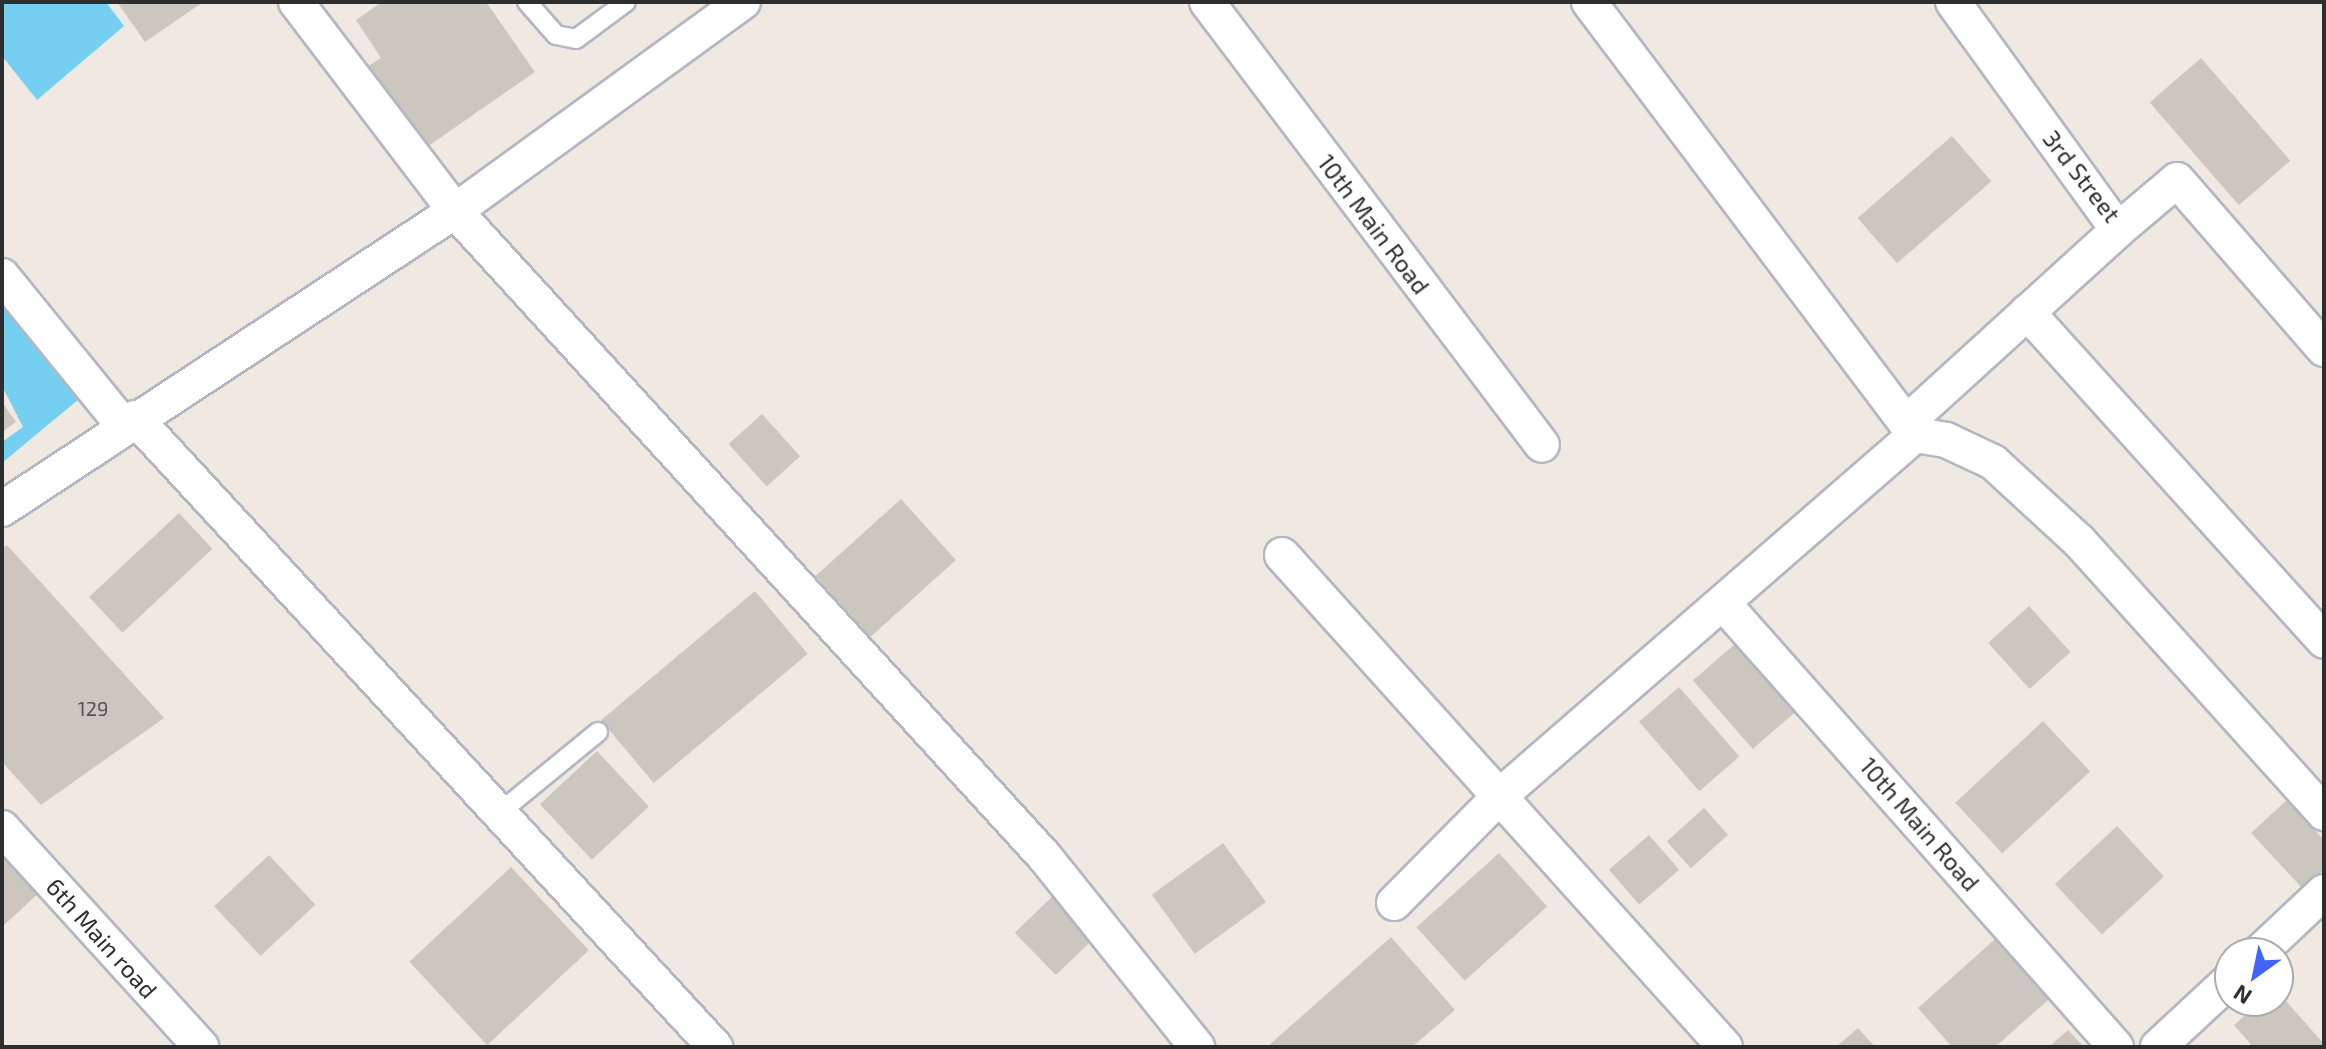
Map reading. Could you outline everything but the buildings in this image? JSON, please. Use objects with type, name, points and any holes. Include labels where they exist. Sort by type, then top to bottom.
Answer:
[{"type":"street","points":[[296,2],[455,211],[1044,856],[1197,1047]]},
{"type":"street","points":[[2,509],[129,421],[455,211],[743,2]]},
{"type":"street","name":"10th Main Road","points":[[1207,2],[1542,445]]},
{"type":"street","points":[[1589,2],[1911,429],[1946,440],[1993,462],[2057,521],[2324,813]]},
{"type":"street","name":"3rd Street","points":[[1953,2],[2118,230],[2177,180],[2324,349]]},
{"type":"street","points":[[1394,903],[1501,795],[1723,603],[1911,429],[2027,312],[2118,230]]},
{"type":"street","points":[[2,276],[129,421],[715,1047]]},
{"type":"street","points":[[2027,312],[2324,641]]},
{"type":"street","points":[[1282,555],[1725,1047]]},
{"type":"street","name":"10th Main Road","points":[[1723,603],[2116,1047]]},
{"type":"street","name":"6th Main road","points":[[2,828],[201,1047]]},
{"type":"street","points":[[2276,937],[2324,892]]},
{"type":"street","points":[[2158,1047],[2214,995]]},
{"type":"lane","points":[[527,2],[556,35],[569,39],[584,37],[626,2]]},
{"type":"lane","points":[[499,813],[598,732]]},
{"type":"water","points":[[2,2],[106,2],[124,26],[37,100],[2,56]]},
{"type":"water","points":[[2,292],[79,399],[2,463],[2,442],[23,427],[2,386]]}]
